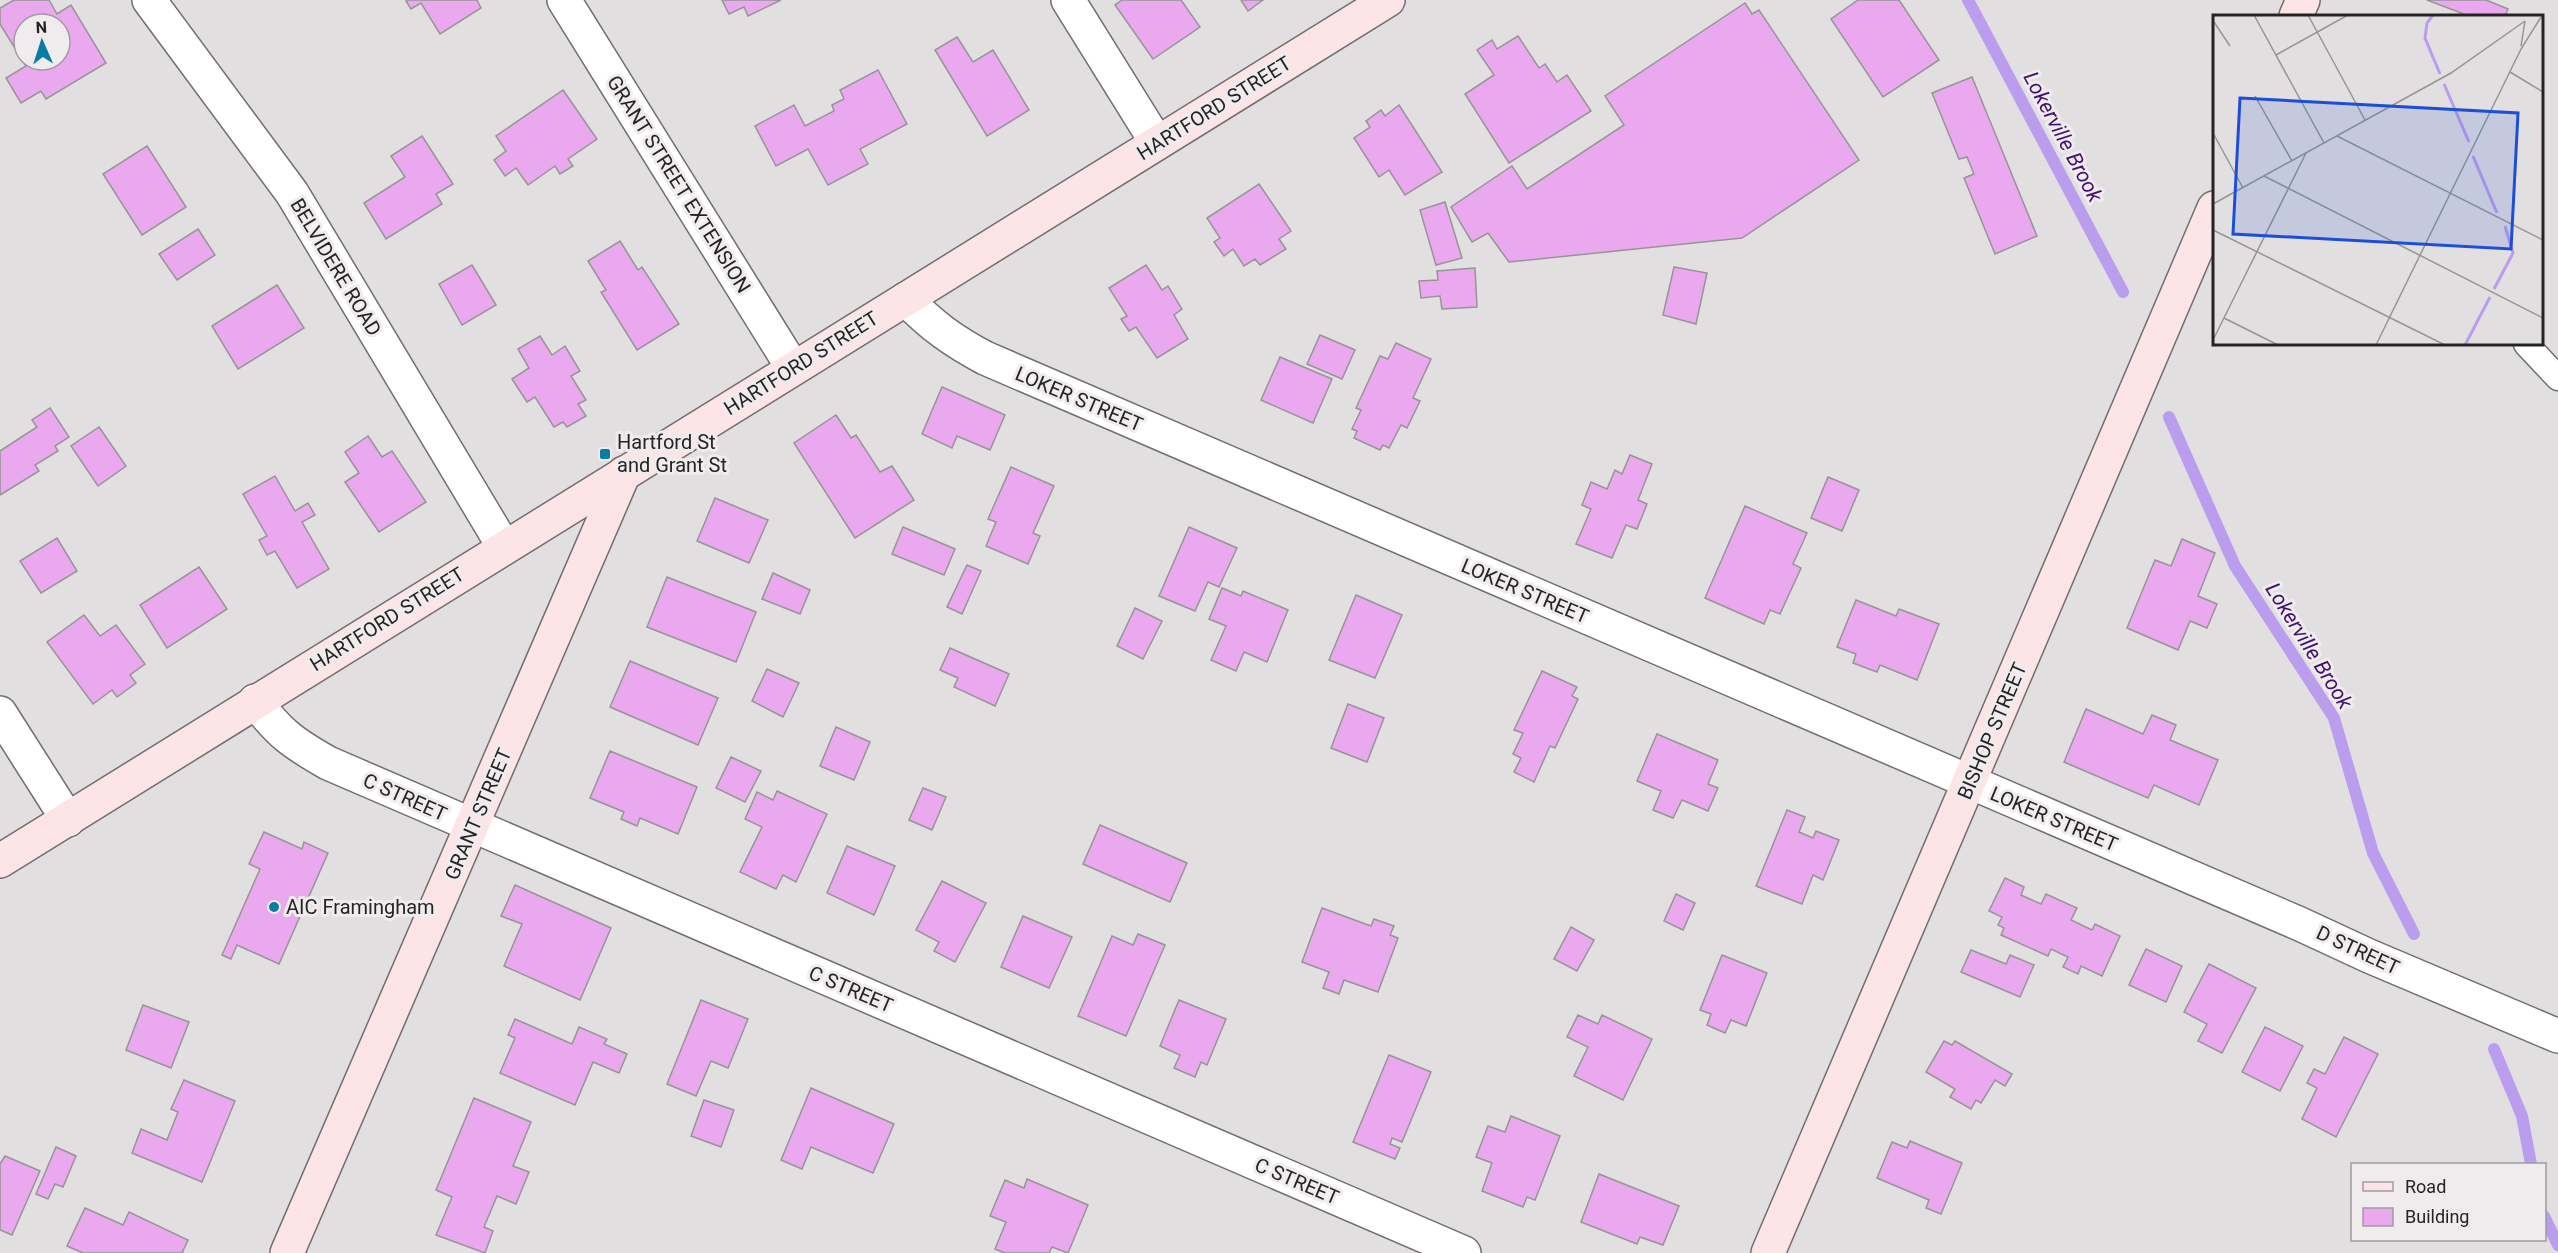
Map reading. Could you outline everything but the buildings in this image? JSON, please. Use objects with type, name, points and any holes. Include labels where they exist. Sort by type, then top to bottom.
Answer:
[{"type":"street","name":"BELVIDERE ROAD","points":[[149,0],[292,193],[504,547]]},
{"type":"street","name":"GRANT STREET EXTENSION","points":[[564,0],[793,368]]},
{"type":"street","points":[[1068,0],[1157,143]]},
{"type":"street","name":"HARTFORD STREET","points":[[0,861],[1388,0]]},
{"type":"street","points":[[2296,15],[2303,0]]},
{"type":"street","name":"BISHOP STREET","points":[[1768,1253],[2213,209]]},
{"type":"street","name":"LOKER STREET","points":[[906,299],[929,323],[955,342],[985,358],[2157,864]]},
{"type":"street","name":"GRANT STREET","points":[[287,1253],[624,473]]},
{"type":"street","name":"C STREET","points":[[255,701],[276,728],[300,747],[328,763],[1464,1253]]},
{"type":"street","points":[[0,713],[68,820]]},
{"type":"street","name":"D STREET","points":[[2157,864],[2558,1036]]},
{"type":"lane","points":[[2527,345],[2558,378]]},
{"type":"waterway","name":"Lokerville Brook","points":[[1968,0],[2123,292]]},
{"type":"waterway","name":"Lokerville Brook","points":[[2169,417],[2235,566],[2334,718],[2373,853],[2414,934]]},
{"type":"waterway","name":"Lokerville Brook","points":[[2494,1049],[2522,1116],[2531,1163]]},
{"type":"waterway","name":"Lokerville Brook","points":[[2546,1220],[2558,1245]]},
{"type":"place","name":"Hartford St and Grant St","points":[[605,454]]},
{"type":"place","name":"AIC Framingham","points":[[274,907]]}]
